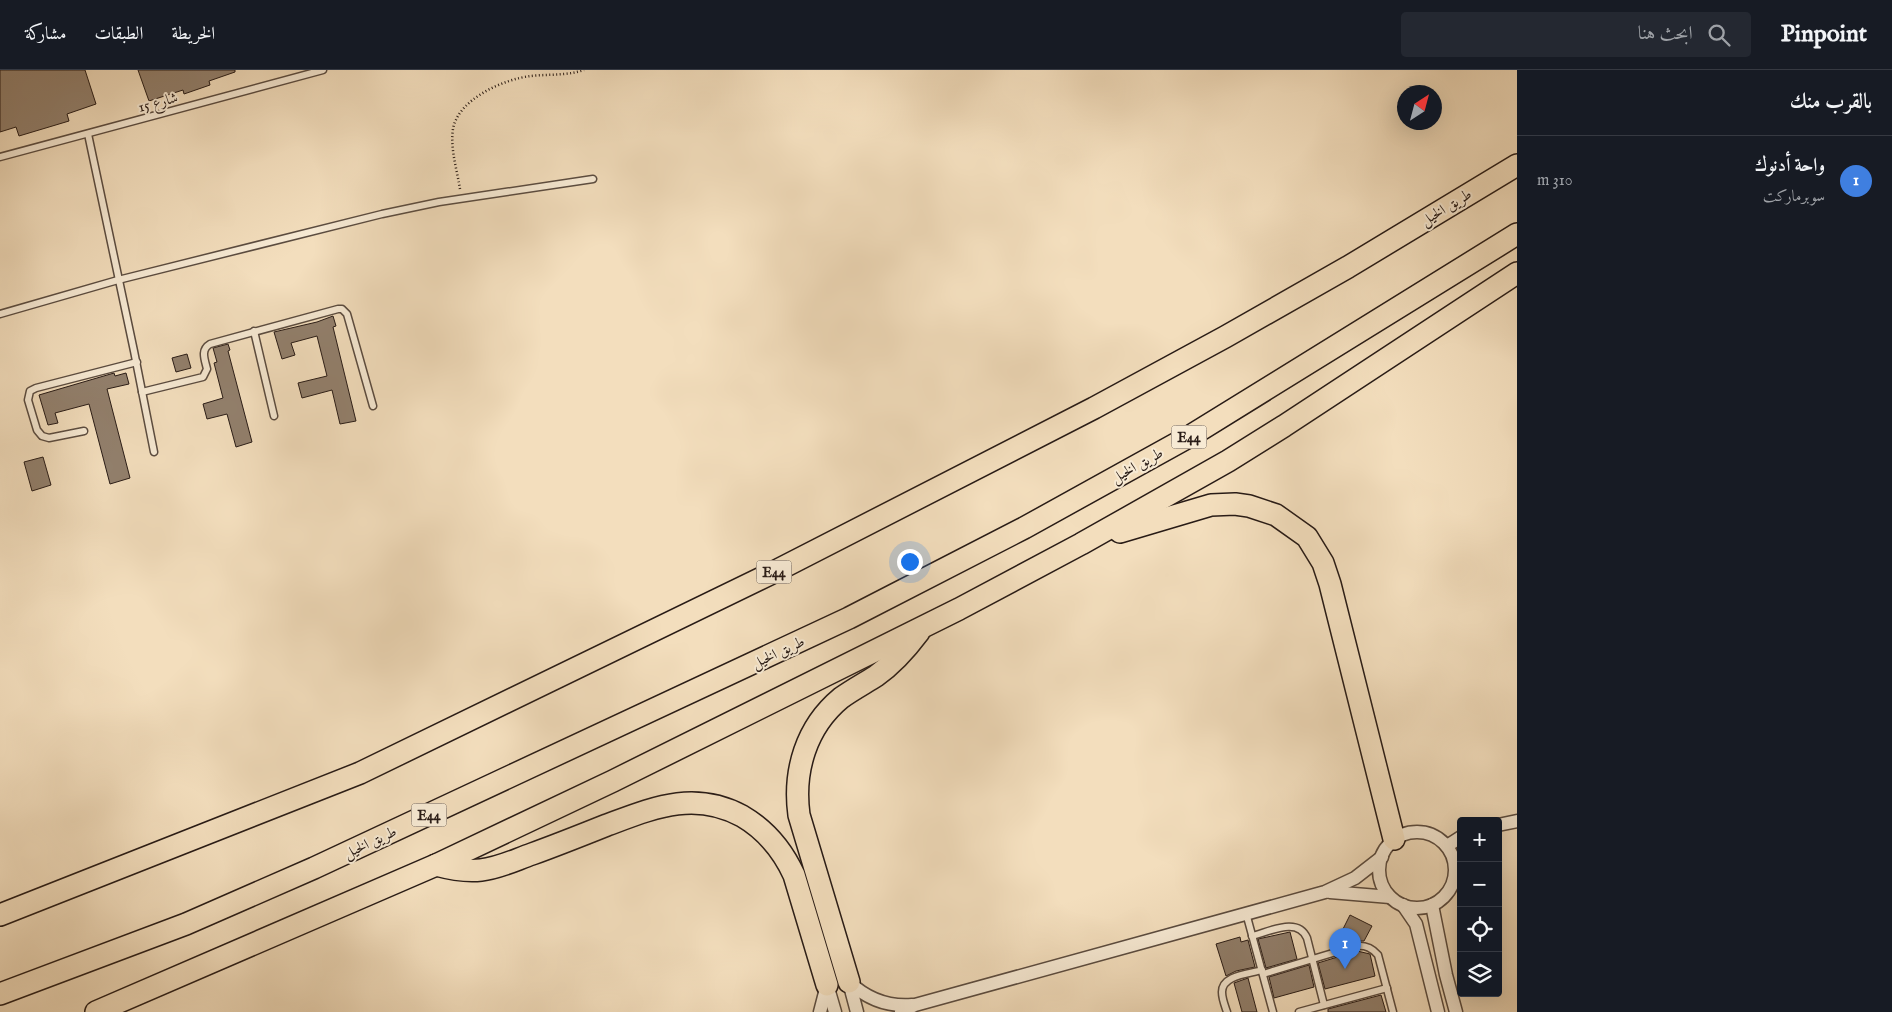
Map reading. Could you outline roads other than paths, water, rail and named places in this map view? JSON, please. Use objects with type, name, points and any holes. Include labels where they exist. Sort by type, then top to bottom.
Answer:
[{"type":"highway","name":"طريق الخيل","points":[[0,915],[360,773],[770,574],[1094,408],[1225,337],[1348,267],[1517,165]]},
{"type":"highway","name":"طريق الخيل","points":[[0,994],[186,924],[314,868],[850,618],[1024,528],[1192,435],[1517,234]]},
{"type":"highway","points":[[96,1012],[436,865],[613,781],[922,627],[1081,544],[1228,461],[1517,273]]},
{"type":"highway","points":[[1081,544],[1211,505],[1235,504],[1249,506],[1270,513],[1287,522],[1307,537],[1323,563],[1330,584],[1394,839]]},
{"type":"highway","points":[[849,982],[800,815],[797,792],[801,762],[811,734],[826,713],[843,697],[890,665],[922,627]]},
{"type":"highway","points":[[436,865],[469,870],[502,866],[632,816],[670,804],[697,803],[723,808],[736,813],[761,828],[780,849],[788,862],[794,874],[827,985]]},
{"type":"street","points":[[1502,824],[1517,821]]},
{"type":"street","points":[[901,1012],[915,1005],[1325,892],[1355,878],[1382,857],[1394,839],[1409,833],[1426,833],[1441,840],[1447,846],[1455,864],[1453,884],[1444,897],[1432,905],[1417,908],[1403,905],[1390,897],[1380,878],[1382,857]]},
{"type":"street","points":[[1447,846],[1457,840]]},
{"type":"street","points":[[1325,892],[1390,897]]},
{"type":"street","points":[[1403,905],[1416,924],[1437,1011]]},
{"type":"street","points":[[1432,905],[1446,975],[1456,1012]]},
{"type":"street","points":[[849,982],[868,997],[879,1002],[915,1005]]},
{"type":"street","points":[[849,982],[857,1012]]},
{"type":"street","points":[[820,1012],[827,985]]},
{"type":"street","points":[[827,985],[835,1012]]},
{"type":"lane","name":"شارع 15","points":[[0,157],[323,70]]},
{"type":"lane","points":[[88,134],[154,452]]},
{"type":"lane","points":[[0,314],[118,280],[382,214],[461,198],[593,179]]},
{"type":"lane","points":[[142,392],[203,377],[207,369],[204,352],[207,345],[342,309],[348,318],[373,406]]},
{"type":"lane","points":[[254,332],[274,416]]},
{"type":"lane","points":[[84,430],[49,438],[42,436],[38,430],[28,400],[30,391],[136,362]]},
{"type":"lane","points":[[1246,913],[1273,1012]]},
{"type":"lane","points":[[1252,936],[1287,927],[1297,927],[1305,933],[1324,1005]]},
{"type":"lane","points":[[1227,1012],[1222,992],[1224,984],[1231,979],[1356,946],[1367,946],[1378,955],[1393,1012]]},
{"type":"lane","points":[[1299,1012],[1387,988]]},
{"type":"place","name":"واحة أدنوك","points":[[1345,969]]}]
